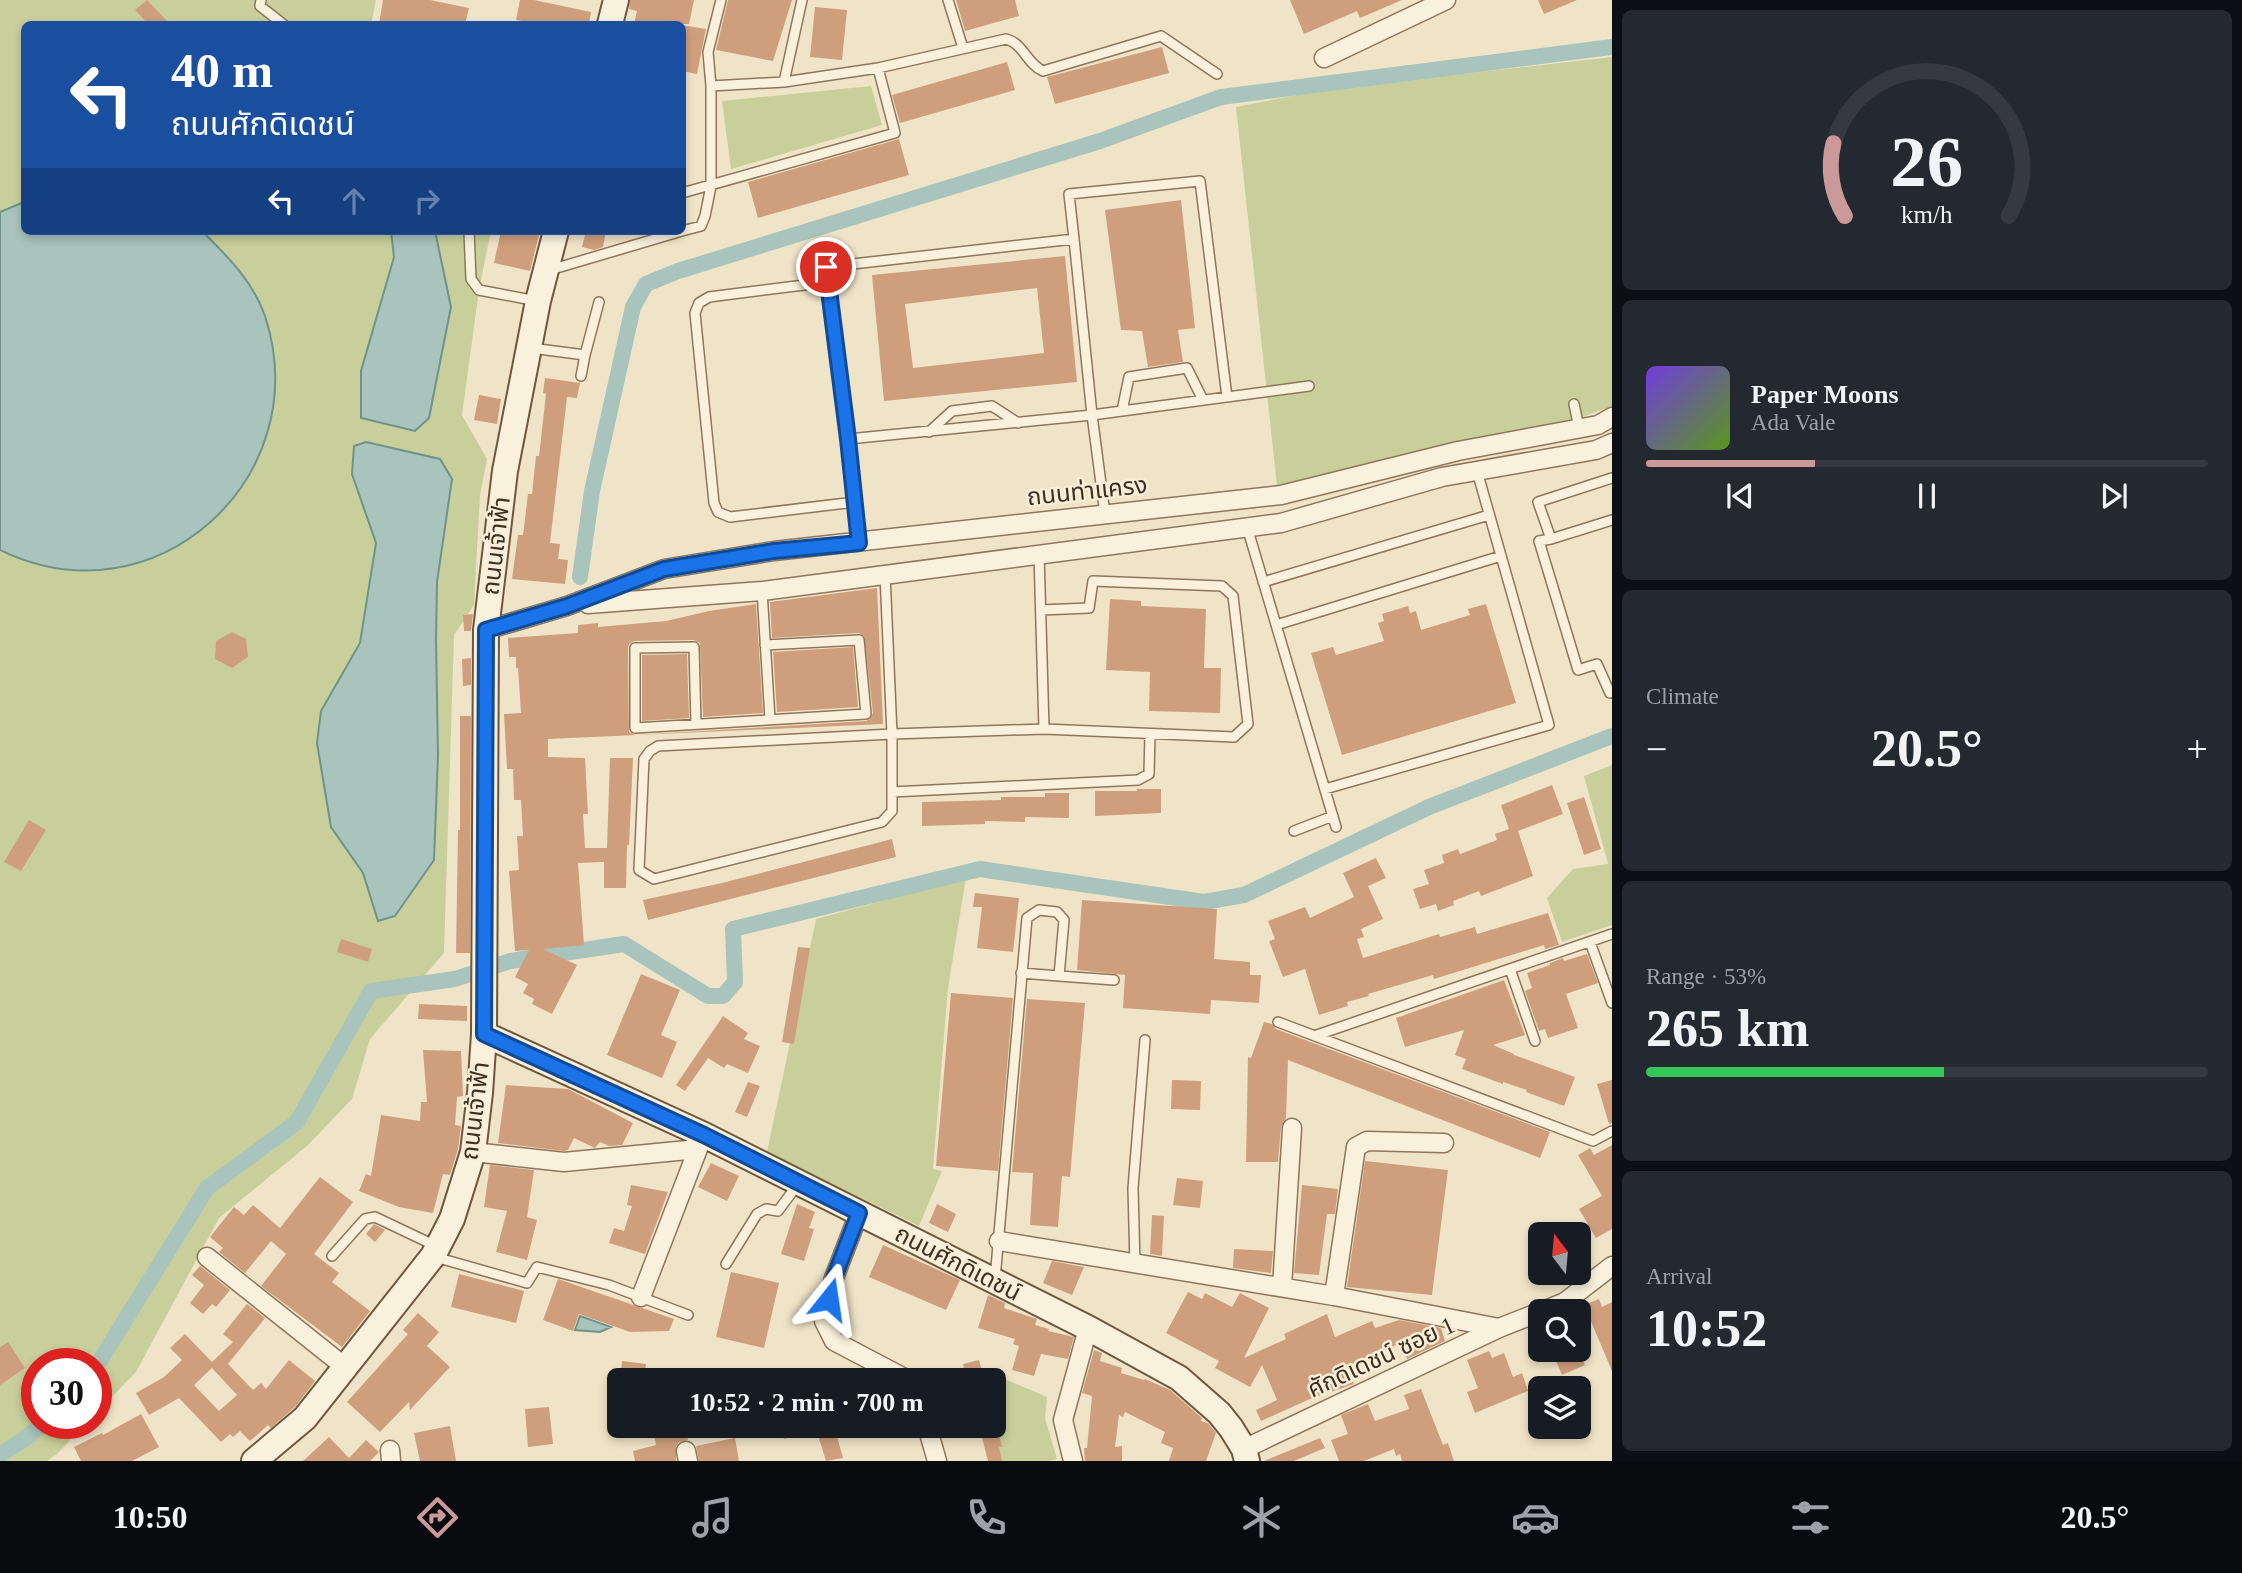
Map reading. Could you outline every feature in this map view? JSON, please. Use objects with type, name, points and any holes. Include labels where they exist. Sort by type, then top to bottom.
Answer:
[{"type":"main road","points":[[611,21],[616,0]]},
{"type":"main road","name":"ถนนเจ้าฟ้า","points":[[261,1459],[305,1418],[435,1251],[452,1219],[473,1152],[484,1034],[486,630],[505,471],[538,301],[555,235]]},
{"type":"main road","name":"ถนนศักดิเดชน์","points":[[484,1034],[701,1142],[799,1183],[1087,1328],[1179,1378],[1219,1413],[1231,1428],[1245,1455]]},
{"type":"main road","points":[[480,1093],[492,1070],[499,1065],[513,1059],[534,1057]]},
{"type":"street","points":[[1324,58],[1446,0]]},
{"type":"street","name":"ถนนท่าแครง","points":[[486,630],[567,606],[664,569],[774,551],[1281,495],[1458,451],[1598,425],[1612,417]]},
{"type":"street","name":"ถนนท่าแครง","points":[[567,606],[762,591],[1281,523],[1442,477],[1596,450],[1612,443]]},
{"type":"street","points":[[1358,476],[1364,500]]},
{"type":"street","points":[[1282,1287],[1292,1128]]},
{"type":"street","points":[[1334,1296],[1356,1147],[1367,1141],[1444,1143]]},
{"type":"street","points":[[473,1152],[564,1162],[701,1142],[641,1297]]},
{"type":"street","points":[[859,1213],[834,1278],[824,1321],[834,1341],[885,1368]]},
{"type":"street","points":[[999,1241],[1334,1296],[1499,1328]]},
{"type":"street","points":[[207,1257],[345,1367]]},
{"type":"street","name":"ศักดิเดชน์ ซอย 1","points":[[1569,1299],[1612,1266]]},
{"type":"street","name":"ศักดิเดชน์ ซอย 1","points":[[1245,1455],[1499,1328],[1528,1317]]},
{"type":"street","points":[[1073,1461],[1063,1420],[1087,1328]]},
{"type":"street","points":[[930,1438],[937,1461]]},
{"type":"lane","points":[[261,0],[260,6],[280,21]]},
{"type":"lane","points":[[686,230],[701,226],[711,186],[711,86],[708,52],[721,0]]},
{"type":"lane","points":[[784,82],[802,0]]},
{"type":"lane","points":[[948,0],[963,48]]},
{"type":"lane","points":[[711,86],[784,82],[878,68],[1006,39],[1015,41],[1039,71],[1048,71],[1161,36],[1217,74]]},
{"type":"lane","points":[[686,192],[895,133],[878,68]]},
{"type":"lane","points":[[1105,514],[1069,194],[1200,181],[1227,397]]},
{"type":"lane","points":[[469,235],[471,279],[478,290],[538,301]]},
{"type":"lane","points":[[545,272],[655,235]]},
{"type":"lane","points":[[859,543],[826,267],[1074,239]]},
{"type":"lane","points":[[828,282],[709,297],[698,303],[695,313],[714,503],[718,512],[730,517],[855,502]]},
{"type":"lane","points":[[582,376],[584,355],[599,302]]},
{"type":"lane","points":[[529,348],[584,355]]},
{"type":"lane","points":[[1122,411],[1129,377],[1187,368],[1203,400]]},
{"type":"lane","points":[[848,439],[1092,415],[1308,387]]},
{"type":"lane","points":[[1574,404],[1579,428]]},
{"type":"lane","points":[[929,432],[952,411],[992,406],[1018,423]]},
{"type":"lane","points":[[1325,789],[1549,724],[1477,471]]},
{"type":"lane","points":[[1550,539],[1538,502],[1612,478]]},
{"type":"lane","points":[[1263,582],[1489,515]]},
{"type":"lane","points":[[1612,520],[1539,541],[1578,670],[1597,664],[1610,693],[1612,692]]},
{"type":"lane","points":[[1247,527],[1336,827]]},
{"type":"lane","points":[[1039,554],[1044,729]]},
{"type":"lane","points":[[1276,625],[1501,556]]},
{"type":"lane","points":[[885,574],[892,734],[892,810],[882,822],[654,879],[639,870],[644,759],[658,746],[892,734],[1044,729],[1234,737],[1248,724],[1233,596],[1222,586],[1093,581],[1089,608],[1041,610]]},
{"type":"lane","points":[[762,591],[770,719]]},
{"type":"lane","points":[[696,724],[694,647],[635,648],[635,728],[866,714],[859,640],[765,645]]},
{"type":"lane","points":[[892,792],[1138,780],[1149,774],[1150,734]]},
{"type":"lane","points":[[1294,831],[1333,816]]},
{"type":"lane","points":[[994,1281],[1027,918],[1039,910],[1057,912],[1064,920],[1059,976]]},
{"type":"lane","points":[[1317,1035],[1612,934]]},
{"type":"lane","points":[[1590,942],[1612,1003]]},
{"type":"lane","points":[[1510,969],[1535,1041]]},
{"type":"lane","points":[[1021,973],[1114,980]]},
{"type":"lane","points":[[1278,1022],[1593,1141],[1612,1131]]},
{"type":"lane","points":[[1135,1265],[1133,1188],[1145,1040]]},
{"type":"lane","points":[[726,1264],[757,1214],[766,1209],[778,1211],[799,1183]]},
{"type":"lane","points":[[332,1256],[365,1219],[375,1217],[435,1251],[527,1283],[537,1267],[609,1285],[688,1315]]},
{"type":"green space","points":[[0,0],[376,0],[372,21],[21,21],[21,235],[490,235],[479,290],[462,415],[487,459],[480,495],[474,605],[454,635],[444,953],[370,1039],[352,1099],[307,1146],[219,1218],[136,1372],[112,1397],[112,1348],[21,1348],[21,1439],[72,1439],[47,1461],[0,1461]]},
{"type":"green space","points":[[1612,57],[1612,406],[1577,419],[1458,442],[1277,486],[1236,107],[1327,89]]},
{"type":"green space","points":[[871,86],[882,125],[731,169],[722,101]]},
{"type":"green space","points":[[1612,765],[1612,925],[1562,942],[1547,898],[1573,869],[1608,864],[1584,776]]},
{"type":"green space","points":[[966,878],[948,988],[933,1169],[942,1171],[919,1226],[767,1152],[816,919]]},
{"type":"green space","points":[[1006,1380],[1047,1397],[1045,1418],[1057,1459],[999,1461],[996,1438],[1006,1438]]},
{"type":"water","points":[[21,203],[21,235],[206,235],[246,280],[260,303],[265,316],[275,376],[268,432],[245,481],[210,522],[165,552],[114,568],[58,568],[0,550],[0,212]]},
{"type":"water","points":[[391,235],[436,235],[451,307],[429,418],[415,431],[361,418],[361,371],[394,257]]},
{"type":"water","points":[[366,442],[440,459],[452,479],[437,582],[438,755],[434,860],[395,916],[378,921],[363,873],[331,827],[317,743],[321,711],[360,643],[376,543],[352,474],[354,446]]},
{"type":"water","points":[[580,1316],[611,1327],[600,1332],[575,1330]]},
{"type":"building","points":[[147,0],[167,21],[145,21],[135,10]]},
{"type":"building","points":[[383,0],[430,0],[469,8],[466,21],[380,21]]},
{"type":"building","points":[[520,0],[534,0],[591,12],[590,21],[516,20]]},
{"type":"building","points":[[630,0],[694,0],[689,24],[686,24],[686,21],[635,21],[637,11],[629,9]]},
{"type":"building","points":[[728,0],[792,0],[773,61],[716,50]]},
{"type":"building","points":[[956,0],[1015,0],[1019,16],[965,31]]},
{"type":"building","points":[[1290,0],[1402,0],[1360,18],[1357,11],[1304,34]]},
{"type":"building","points":[[1538,0],[1577,0],[1544,14]]},
{"type":"building","points":[[815,7],[847,10],[842,60],[810,57]]},
{"type":"building","points":[[686,26],[706,29],[697,74],[686,72]]},
{"type":"building","points":[[1162,47],[1169,73],[1055,104],[1047,77]]},
{"type":"building","points":[[1007,62],[1015,90],[900,123],[892,95]]},
{"type":"building","points":[[899,139],[909,175],[758,218],[748,182]]},
{"type":"building","points":[[1181,200],[1195,328],[1178,330],[1183,362],[1148,367],[1142,331],[1121,330],[1105,210]]},
{"type":"building","points":[[500,235],[539,235],[530,271],[494,263]]},
{"type":"building","points":[[585,235],[605,235],[603,247],[594,250],[582,247]]},
{"type":"building","points":[[1065,256],[1077,382],[884,401],[872,275]],"holes":[[[1037,288],[1044,353],[913,368],[905,304]]]},
{"type":"building","points":[[545,378],[580,383],[577,398],[567,397],[550,543],[560,544],[558,559],[568,560],[565,584],[512,579],[518,535],[523,535],[528,494],[532,494],[536,456],[539,456],[546,394],[543,393]]},
{"type":"building","points":[[479,395],[501,399],[497,424],[474,420]]},
{"type":"building","points":[[877,588],[883,724],[548,739],[548,757],[585,758],[588,814],[583,814],[585,848],[607,848],[610,758],[633,758],[629,845],[626,888],[604,888],[604,862],[578,863],[584,945],[543,949],[577,965],[552,1014],[532,1004],[534,999],[523,993],[528,984],[515,977],[529,950],[515,951],[509,871],[519,870],[517,836],[523,836],[521,800],[514,800],[513,769],[507,769],[504,714],[521,713],[518,668],[516,657],[509,657],[508,638],[578,633],[578,625],[598,623],[598,627],[666,621],[756,604],[763,713],[703,717],[700,643],[694,640],[634,641],[628,648],[629,732],[635,735],[866,721],[873,713],[864,636],[859,633],[772,638],[770,602]]},
{"type":"building","points":[[1110,599],[1141,601],[1141,606],[1206,609],[1204,668],[1221,668],[1220,713],[1149,711],[1150,672],[1106,670]]},
{"type":"building","points":[[1486,604],[1516,703],[1342,755],[1311,653],[1333,647],[1336,655],[1384,641],[1378,623],[1384,621],[1382,614],[1408,606],[1410,613],[1416,611],[1421,630],[1470,615],[1468,609]]},
{"type":"building","points":[[473,614],[471,631],[464,631],[463,615]]},
{"type":"building","points":[[232,632],[246,639],[248,657],[232,668],[215,659],[216,641]]},
{"type":"building","points":[[853,647],[858,707],[777,712],[773,652]]},
{"type":"building","points":[[687,654],[689,718],[642,721],[642,655]]},
{"type":"building","points":[[471,658],[471,685],[463,686],[462,659]]},
{"type":"building","points":[[460,716],[471,716],[470,953],[456,953]]},
{"type":"building","points":[[1552,785],[1563,814],[1518,831],[1533,876],[1481,896],[1479,891],[1453,901],[1454,905],[1438,911],[1436,904],[1420,909],[1413,889],[1429,884],[1424,870],[1444,863],[1442,855],[1458,849],[1460,854],[1497,840],[1495,834],[1509,829],[1501,805]]},
{"type":"building","points":[[1161,789],[1161,813],[1095,816],[1095,791]]},
{"type":"building","points":[[1045,793],[1069,793],[1069,818],[1025,817],[1025,822],[985,821],[985,824],[922,826],[922,802],[1045,797]]},
{"type":"building","points":[[1584,797],[1601,849],[1584,855],[1567,803]]},
{"type":"building","points":[[29,820],[46,830],[21,871],[4,862]]},
{"type":"building","points":[[892,839],[896,857],[648,920],[643,900],[722,883]]},
{"type":"building","points":[[1376,858],[1386,878],[1368,886],[1383,919],[1361,929],[1364,937],[1357,939],[1363,958],[1439,934],[1440,937],[1475,927],[1477,934],[1548,913],[1559,945],[1545,949],[1544,945],[1434,979],[1433,975],[1368,994],[1369,996],[1347,1002],[1348,1006],[1319,1015],[1305,969],[1283,977],[1269,941],[1275,939],[1268,921],[1305,907],[1310,918],[1354,897],[1343,873]]},
{"type":"building","points":[[975,893],[1019,898],[1013,952],[977,948],[982,907],[973,907]]},
{"type":"building","points":[[1082,900],[1217,909],[1214,959],[1250,962],[1250,975],[1261,975],[1259,1003],[1211,1000],[1210,1014],[1123,1008],[1125,975],[1077,970]]},
{"type":"building","points":[[341,939],[372,949],[368,962],[337,952]]},
{"type":"building","points":[[798,947],[810,948],[794,1044],[782,1042]]},
{"type":"building","points":[[1587,954],[1598,983],[1566,994],[1578,1028],[1548,1038],[1545,1029],[1539,1031],[1525,991],[1532,988],[1527,973],[1563,958],[1564,961]]},
{"type":"building","points":[[641,974],[680,990],[661,1035],[677,1042],[662,1078],[607,1055]]},
{"type":"building","points":[[1504,980],[1525,1035],[1493,1045],[1575,1077],[1564,1106],[1526,1092],[1527,1090],[1462,1069],[1466,1059],[1455,1055],[1464,1030],[1405,1047],[1396,1018]]},
{"type":"building","points":[[951,993],[1013,998],[998,1171],[936,1166]]},
{"type":"building","points":[[1027,999],[1085,1003],[1070,1177],[1062,1176],[1058,1227],[1030,1225],[1033,1173],[1012,1172]]},
{"type":"building","points":[[419,1004],[467,1006],[467,1021],[418,1019]]},
{"type":"building","points":[[723,1016],[748,1033],[744,1039],[760,1046],[748,1073],[727,1064],[724,1068],[708,1058],[685,1091],[676,1085]]},
{"type":"building","points":[[1264,1022],[1272,1024],[1276,1029],[1550,1132],[1540,1158],[1288,1060],[1286,1118],[1281,1127],[1278,1162],[1246,1162],[1248,1057],[1251,1058]]},
{"type":"building","points":[[423,1050],[461,1051],[463,1096],[457,1097],[455,1125],[461,1126],[458,1149],[450,1175],[443,1174],[433,1213],[399,1207],[359,1191],[366,1174],[371,1176],[381,1115],[420,1121],[421,1102],[427,1102]]},
{"type":"building","points":[[1172,1080],[1201,1081],[1200,1110],[1171,1109]]},
{"type":"building","points":[[1612,1080],[1612,1123],[1609,1124],[1597,1084]]},
{"type":"building","points":[[748,1082],[760,1086],[747,1117],[735,1112]]},
{"type":"building","points":[[506,1085],[568,1089],[633,1123],[622,1145],[609,1146],[600,1142],[595,1148],[574,1138],[568,1150],[564,1151],[498,1143]]},
{"type":"building","points":[[1612,1145],[1612,1229],[1596,1238],[1591,1229],[1591,1222],[1587,1222],[1579,1209],[1602,1196],[1578,1155],[1590,1148],[1594,1155]]},
{"type":"building","points":[[1365,1161],[1448,1170],[1432,1295],[1347,1287]]},
{"type":"building","points":[[711,1163],[739,1176],[727,1201],[698,1187]]},
{"type":"building","points":[[490,1165],[534,1170],[527,1217],[537,1220],[527,1260],[496,1252],[507,1211],[484,1207]]},
{"type":"building","points":[[320,1177],[353,1202],[314,1254],[339,1273],[332,1282],[370,1311],[342,1347],[261,1286],[286,1254],[271,1241],[245,1273],[219,1252],[223,1248],[210,1237],[234,1207],[244,1215],[253,1205],[280,1228]]},
{"type":"building","points":[[1177,1178],[1203,1181],[1200,1208],[1173,1205]]},
{"type":"building","points":[[631,1185],[668,1192],[645,1254],[609,1243],[614,1228],[624,1231],[632,1206],[627,1205]]},
{"type":"building","points":[[1302,1185],[1338,1189],[1335,1214],[1327,1214],[1319,1275],[1294,1273]]},
{"type":"building","points":[[797,1204],[815,1212],[809,1228],[814,1229],[804,1261],[781,1254]]},
{"type":"building","points":[[937,1204],[956,1214],[948,1232],[929,1223]]},
{"type":"building","points":[[1152,1215],[1164,1216],[1162,1256],[1150,1254]]},
{"type":"building","points":[[374,1224],[385,1230],[375,1242],[366,1234]]},
{"type":"building","points":[[883,1245],[960,1280],[946,1310],[869,1277]]},
{"type":"building","points":[[1234,1249],[1273,1251],[1271,1273],[1233,1268]]},
{"type":"building","points":[[1052,1261],[1084,1267],[1072,1295],[1043,1283]]},
{"type":"building","points":[[200,1266],[230,1290],[216,1307],[212,1304],[203,1314],[190,1303],[204,1285],[192,1275]]},
{"type":"building","points":[[731,1272],[779,1283],[764,1348],[716,1337]]},
{"type":"building","points":[[459,1274],[524,1291],[516,1323],[451,1307]]},
{"type":"building","points":[[558,1279],[674,1319],[669,1331],[630,1332],[579,1314],[573,1331],[543,1320]]},
{"type":"building","points":[[1188,1292],[1202,1299],[1205,1293],[1232,1307],[1240,1293],[1269,1308],[1244,1358],[1286,1339],[1284,1334],[1327,1314],[1335,1337],[1372,1321],[1375,1328],[1399,1320],[1441,1328],[1445,1341],[1407,1359],[1401,1343],[1347,1366],[1354,1384],[1310,1399],[1261,1421],[1256,1410],[1277,1400],[1262,1365],[1250,1387],[1215,1368],[1219,1361],[1166,1333]]},
{"type":"building","points":[[988,1295],[1005,1303],[1004,1308],[1037,1319],[1035,1325],[1074,1337],[1068,1359],[1041,1354],[1034,1376],[1012,1370],[1019,1346],[1013,1344],[1015,1339],[978,1328]]},
{"type":"building","points":[[1599,1299],[1602,1307],[1612,1302],[1612,1371],[1591,1322],[1591,1302]]},
{"type":"building","points":[[247,1304],[265,1318],[228,1364],[253,1390],[261,1383],[266,1389],[289,1360],[315,1381],[296,1406],[271,1428],[268,1425],[250,1441],[240,1431],[233,1437],[230,1434],[221,1442],[179,1398],[149,1415],[136,1393],[164,1377],[182,1360],[170,1348],[185,1334],[212,1362],[233,1342],[223,1334]],"holes":[[[212,1368],[237,1395],[219,1411],[194,1385]]]},
{"type":"building","points":[[418,1313],[439,1332],[427,1346],[450,1367],[410,1410],[409,1402],[380,1432],[347,1402],[408,1334],[403,1330]]},
{"type":"building","points":[[8,1342],[21,1362],[21,1371],[0,1385],[0,1347]]},
{"type":"building","points":[[1094,1350],[1102,1353],[1100,1361],[1122,1368],[1121,1373],[1145,1379],[1170,1390],[1202,1418],[1201,1421],[1208,1423],[1216,1433],[1206,1461],[1169,1461],[1173,1448],[1161,1443],[1165,1432],[1125,1412],[1123,1417],[1119,1415],[1115,1447],[1122,1446],[1122,1461],[1085,1461],[1084,1448],[1087,1448],[1092,1396],[1082,1393]]},
{"type":"building","points":[[1489,1351],[1492,1358],[1504,1353],[1513,1377],[1522,1373],[1528,1391],[1475,1413],[1467,1392],[1478,1388],[1467,1360]]},
{"type":"building","points":[[979,1360],[981,1368],[964,1368],[963,1364]]},
{"type":"building","points":[[622,1361],[646,1364],[646,1368],[621,1368]]},
{"type":"building","points":[[1556,1362],[1584,1362],[1585,1365],[1562,1375]]},
{"type":"building","points":[[1421,1389],[1443,1445],[1448,1443],[1454,1461],[1402,1461],[1400,1454],[1396,1456],[1394,1449],[1364,1461],[1339,1461],[1331,1440],[1348,1434],[1341,1415],[1368,1404],[1375,1421],[1409,1409],[1404,1395]]},
{"type":"building","points":[[549,1407],[553,1444],[528,1447],[525,1409]]},
{"type":"building","points":[[141,1414],[159,1447],[132,1461],[81,1461],[74,1447],[90,1439],[112,1439],[112,1430]]},
{"type":"building","points":[[450,1426],[456,1461],[420,1461],[414,1433]]},
{"type":"building","points":[[329,1437],[349,1458],[366,1440],[379,1452],[370,1461],[303,1461]]},
{"type":"building","points":[[655,1438],[688,1440],[679,1442],[676,1447],[676,1461],[635,1461],[633,1451],[656,1445]]},
{"type":"building","points":[[735,1438],[739,1461],[699,1461],[696,1446]]},
{"type":"building","points":[[819,1438],[837,1438],[843,1458],[826,1461]]},
{"type":"building","points":[[982,1438],[1000,1438],[1002,1461],[988,1461]]},
{"type":"building","points":[[1320,1438],[1325,1448],[1294,1461],[1264,1461]]},
{"type":"waterway","points":[[580,577],[592,491],[633,307],[646,284],[678,271],[1100,141],[1221,97],[1612,47]]},
{"type":"waterway","points":[[108,1348],[207,1188],[297,1122],[371,991],[455,979],[510,961],[624,944],[708,996],[723,996],[735,982],[733,929],[980,869],[1204,902],[1244,895],[1429,807],[1612,736]]},
{"type":"waterway","points":[[0,1455],[24,1439]]},
{"type":"route","points":[[826,267],[859,543],[774,551],[664,569],[567,606],[486,630],[484,1034],[704,1135],[859,1213],[834,1278],[829,1299]]}]
